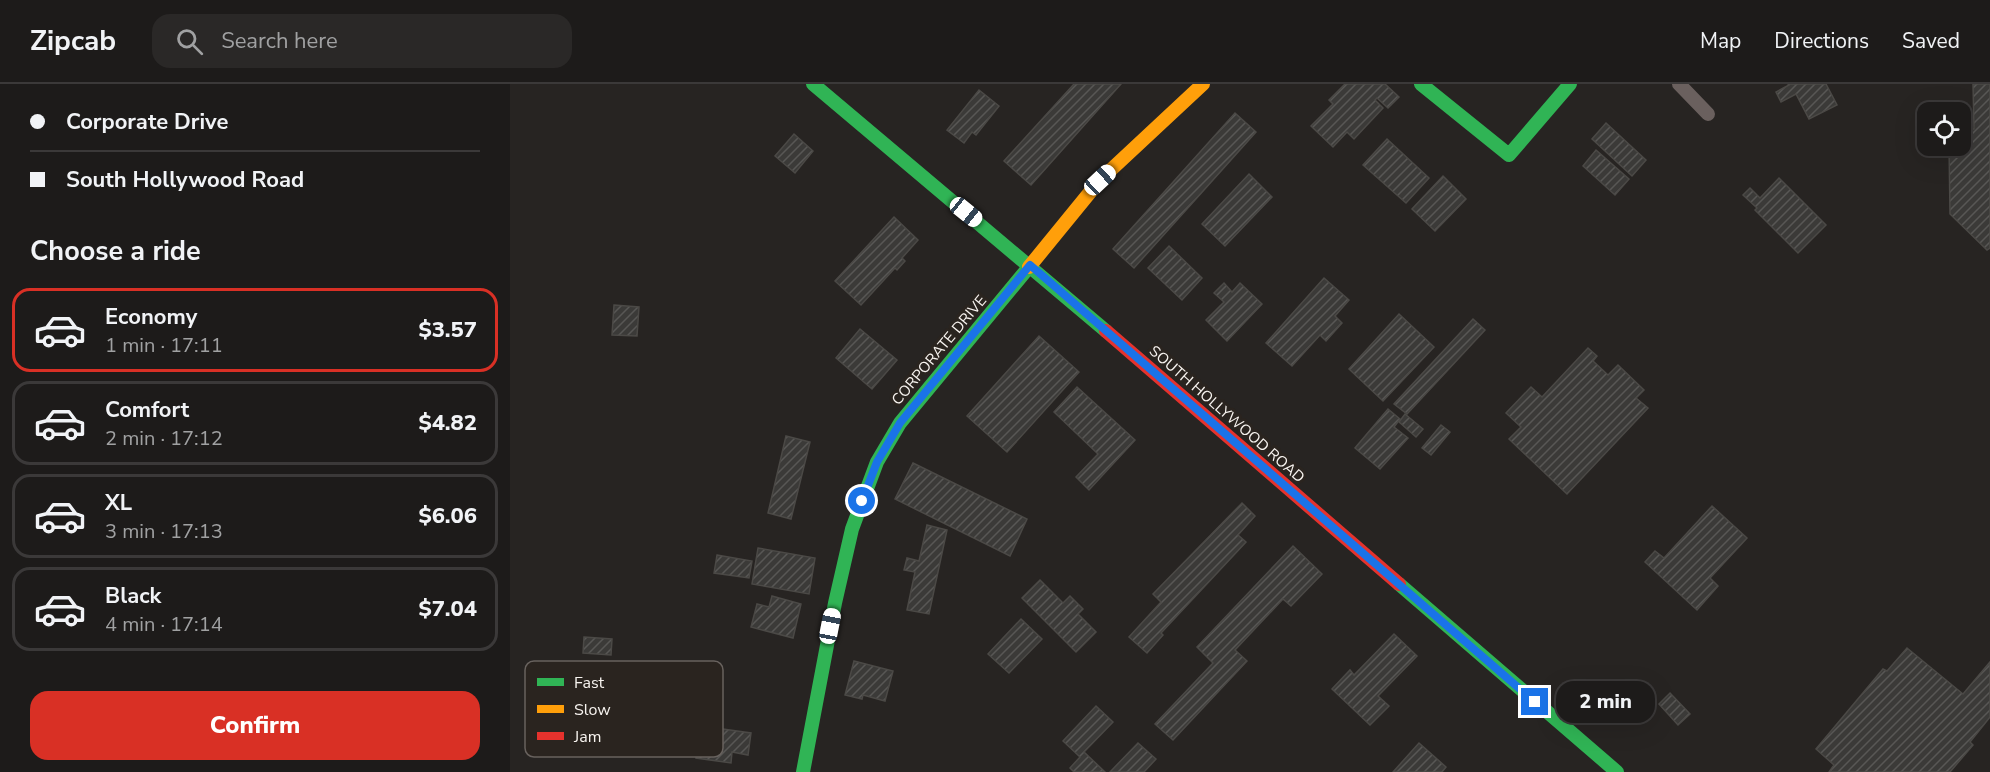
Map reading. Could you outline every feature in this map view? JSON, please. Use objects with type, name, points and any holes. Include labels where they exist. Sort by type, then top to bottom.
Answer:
[{"type":"main road","name":"SOUTH HOLLYWOOD ROAD","points":[[813,84],[1030,265],[1617,772]]},
{"type":"main road","name":"CORPORATE DRIVE","points":[[803,772],[835,603],[852,529],[877,462],[900,423],[1100,180],[1203,84]]},
{"type":"main road","points":[[1421,84],[1509,155],[1570,84]]},
{"type":"street","points":[[1679,84],[1708,114]]},
{"type":"building","points":[[1074,84],[1121,84],[1031,185],[1004,161]]},
{"type":"building","points":[[1345,84],[1385,84],[1399,97],[1388,108],[1377,98],[1375,100],[1383,108],[1354,139],[1347,132],[1333,147],[1311,126],[1333,104],[1329,100]]},
{"type":"building","points":[[1788,84],[1826,84],[1837,105],[1809,119],[1796,94],[1781,102],[1776,92]]},
{"type":"building","points":[[1973,84],[1990,84],[1990,248],[1987,250],[1950,214],[1949,156],[1971,156],[1971,129],[1974,129]]},
{"type":"building","points":[[979,90],[999,106],[976,135],[972,132],[964,143],[947,130]]},
{"type":"building","points":[[1235,113],[1256,132],[1134,268],[1113,249]]},
{"type":"building","points":[[1606,123],[1646,160],[1632,176],[1592,139]]},
{"type":"building","points":[[794,134],[813,151],[795,173],[775,156]]},
{"type":"building","points":[[1387,139],[1429,178],[1406,203],[1363,165]]},
{"type":"building","points":[[1596,150],[1629,179],[1615,195],[1583,166]]},
{"type":"building","points":[[1249,174],[1272,197],[1225,246],[1202,224]]},
{"type":"building","points":[[1443,176],[1466,199],[1435,231],[1412,209]]},
{"type":"building","points":[[1779,178],[1826,225],[1798,253],[1743,195],[1750,188],[1760,198]]},
{"type":"building","points":[[894,217],[918,240],[902,258],[905,261],[897,270],[895,268],[861,305],[835,281]]},
{"type":"building","points":[[1169,246],[1202,278],[1182,300],[1148,268]]},
{"type":"building","points":[[1324,278],[1349,300],[1335,316],[1342,323],[1326,341],[1320,335],[1292,366],[1266,343]]},
{"type":"building","points":[[1224,283],[1232,292],[1240,283],[1262,304],[1227,341],[1206,320],[1224,302],[1214,293]]},
{"type":"building","points":[[614,305],[639,307],[637,336],[612,335]]},
{"type":"building","points":[[1399,314],[1434,347],[1383,401],[1349,369]]},
{"type":"building","points":[[1473,319],[1485,330],[1407,414],[1394,404]]},
{"type":"building","points":[[860,329],[897,360],[872,389],[836,358]]},
{"type":"building","points":[[1039,336],[1079,372],[1007,452],[967,416]]},
{"type":"building","points":[[1588,348],[1597,356],[1593,361],[1608,375],[1618,365],[1644,390],[1636,398],[1648,408],[1567,494],[1509,439],[1521,427],[1506,413],[1531,387],[1542,397]]},
{"type":"building","points":[[1077,387],[1135,440],[1089,490],[1076,477],[1098,454],[1054,412]]},
{"type":"building","points":[[1388,409],[1400,419],[1394,427],[1408,438],[1380,469],[1355,448]]},
{"type":"building","points":[[1405,414],[1423,429],[1416,437],[1399,422]]},
{"type":"building","points":[[1441,425],[1450,432],[1431,455],[1422,448]]},
{"type":"building","points":[[786,436],[810,442],[791,519],[768,513]]},
{"type":"building","points":[[913,463],[1027,519],[1010,556],[895,499]]},
{"type":"building","points":[[1242,503],[1255,516],[1238,535],[1246,542],[1161,633],[1163,635],[1147,653],[1129,637],[1161,602],[1153,594]]},
{"type":"building","points":[[1712,506],[1747,538],[1710,578],[1718,586],[1697,610],[1645,562],[1655,551],[1664,558]]},
{"type":"building","points":[[927,525],[947,530],[929,614],[907,610],[915,572],[904,570],[907,558],[919,561]]},
{"type":"building","points":[[1293,546],[1322,574],[1291,606],[1283,599],[1235,650],[1247,661],[1173,740],[1155,724],[1213,663],[1197,647]]},
{"type":"building","points":[[758,548],[815,558],[809,594],[752,584]]},
{"type":"building","points":[[717,555],[752,561],[749,578],[714,573]]},
{"type":"building","points":[[1040,580],[1063,603],[1070,596],[1083,609],[1078,614],[1096,632],[1076,652],[1022,598]]},
{"type":"building","points":[[772,596],[801,604],[793,638],[751,627],[757,604],[769,607]]},
{"type":"building","points":[[1021,619],[1042,639],[1009,673],[988,654]]},
{"type":"building","points":[[1394,634],[1417,656],[1378,696],[1389,706],[1370,725],[1332,689],[1350,670],[1354,675]]},
{"type":"building","points":[[584,637],[612,639],[611,655],[583,653]]},
{"type":"building","points":[[1907,648],[1963,694],[1990,662],[1990,717],[1970,742],[1973,745],[1950,772],[1829,772],[1834,765],[1816,749],[1883,669],[1887,671]]},
{"type":"building","points":[[854,661],[893,671],[885,701],[863,695],[862,699],[845,695]]},
{"type":"building","points":[[1670,693],[1690,714],[1678,725],[1659,704]]},
{"type":"building","points":[[1096,706],[1113,722],[1084,752],[1105,772],[1074,772],[1070,768],[1080,757],[1063,741]]},
{"type":"building","points":[[723,729],[751,733],[748,755],[732,752],[731,763],[696,758],[723,757]]},
{"type":"building","points":[[1138,743],[1156,759],[1144,772],[1110,772]]},
{"type":"building","points":[[1419,743],[1446,767],[1442,772],[1393,772]]},
{"type":"traffic: fast","points":[[813,84],[1106,331]]},
{"type":"traffic: fast","points":[[1421,84],[1509,155],[1570,84]]},
{"type":"traffic: fast","points":[[803,772],[835,603],[852,529],[877,462],[900,423],[1029,267]]},
{"type":"traffic: fast","points":[[1399,584],[1617,772]]},
{"type":"traffic: slow","points":[[1029,267],[1100,180],[1203,84]]},
{"type":"traffic: jam","points":[[1106,331],[1399,584]]},
{"type":"route","points":[[862,501],[877,462],[900,423],[1030,265],[1535,702]]}]
